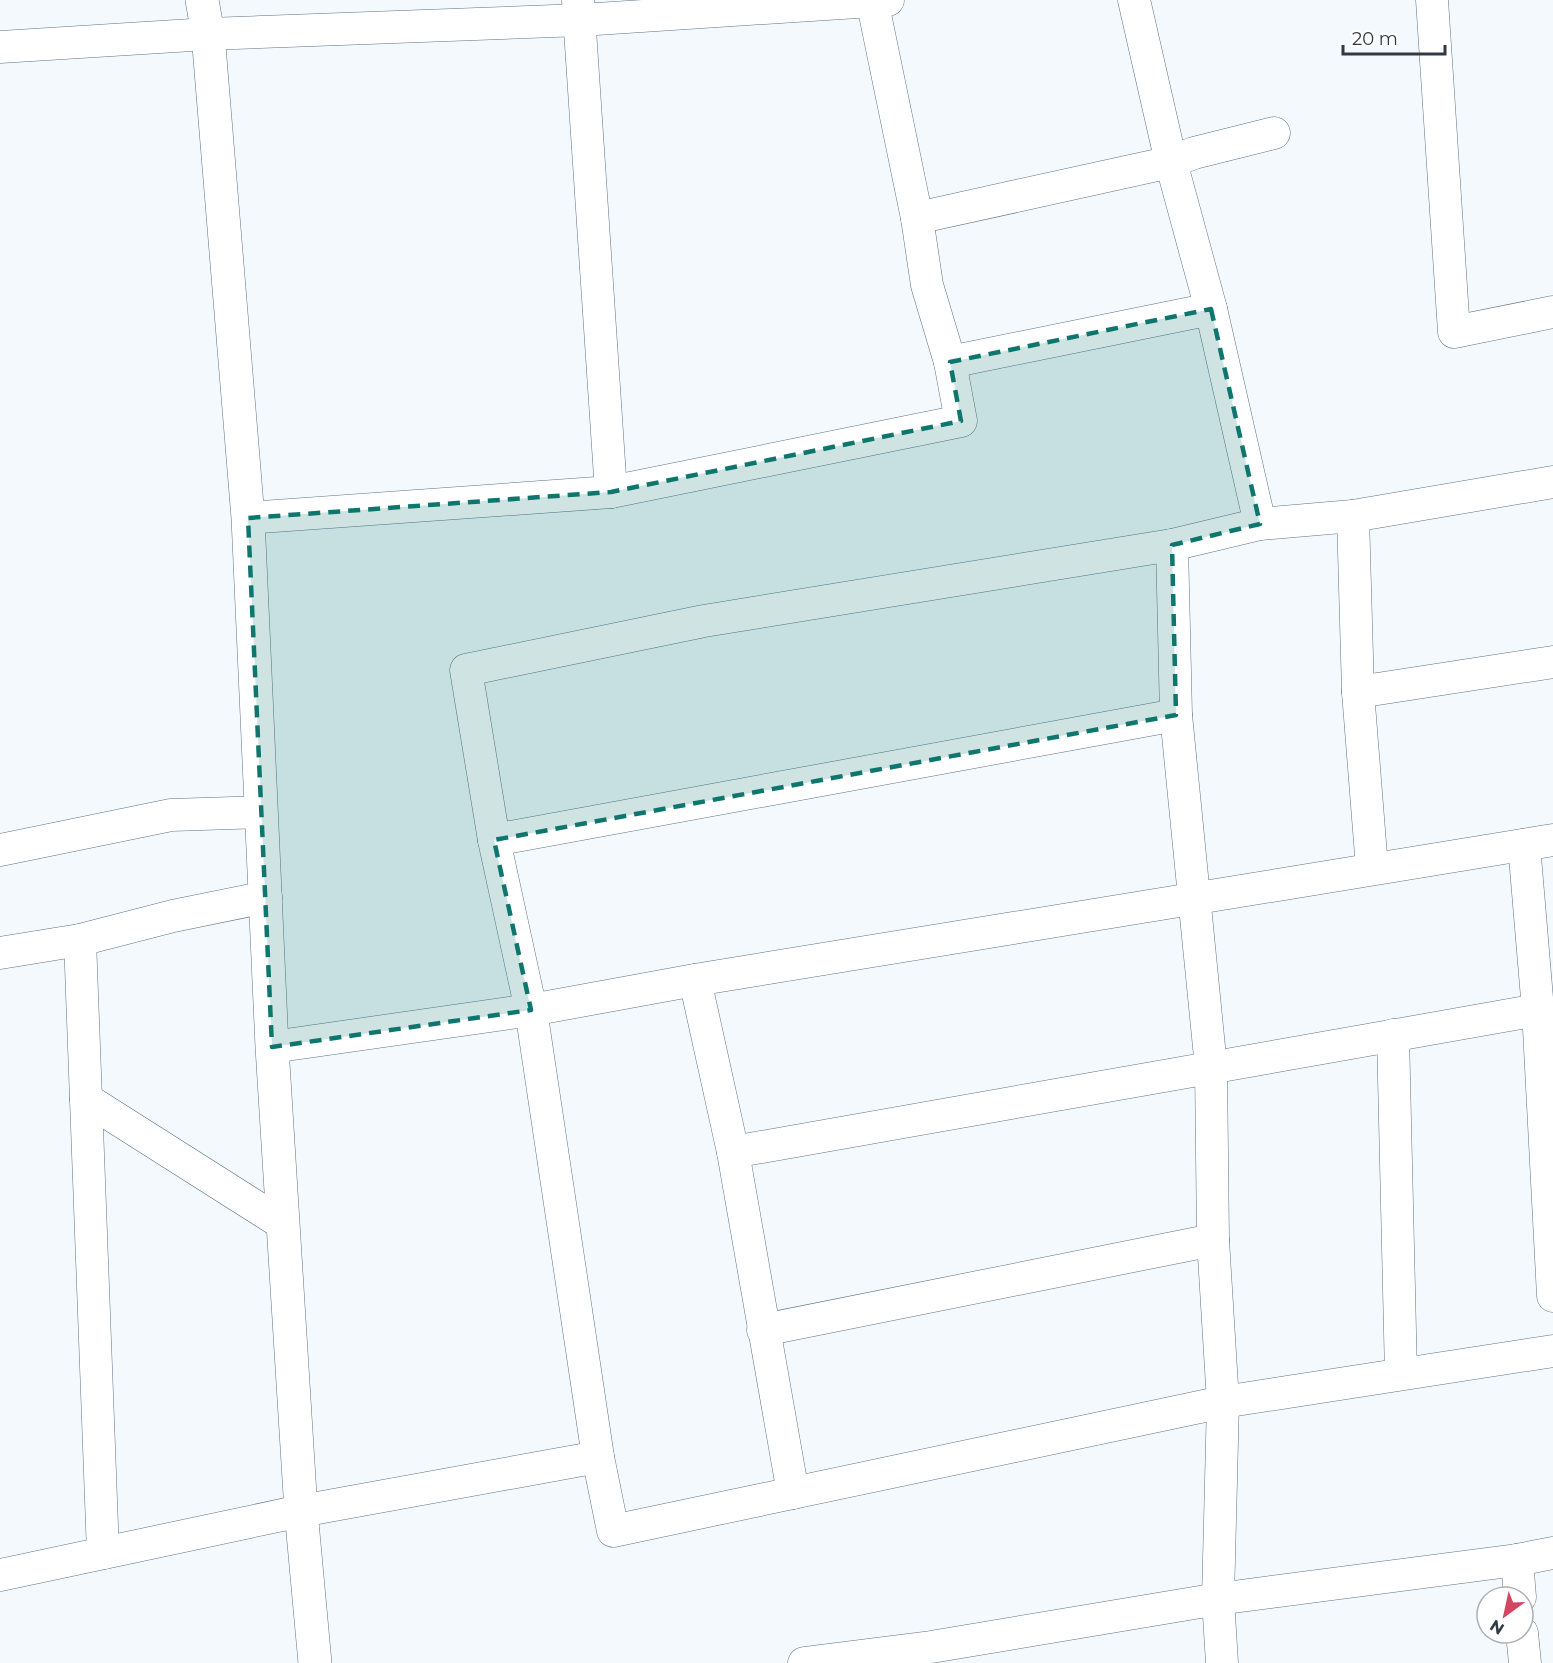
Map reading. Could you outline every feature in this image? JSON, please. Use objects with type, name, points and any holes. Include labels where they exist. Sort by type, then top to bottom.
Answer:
[{"type":"street","points":[[202,0],[208,34],[248,518],[272,1047],[301,1511],[315,1663]]},
{"type":"street","points":[[0,47],[580,10],[877,0],[927,285],[950,362],[961,421],[611,492],[248,518]]},
{"type":"street","points":[[1134,0],[1171,162],[1210,309],[1260,524]]},
{"type":"street","points":[[1432,0],[1454,332],[1553,312]]},
{"type":"street","points":[[580,10],[611,492]]},
{"type":"street","points":[[917,218],[1171,162],[1194,153],[1274,133]]},
{"type":"street","points":[[950,362],[1210,309]]},
{"type":"street","points":[[1553,482],[1353,516],[1260,524],[1172,544],[704,621],[466,670],[494,840],[531,1010],[598,1457],[614,1531],[1223,1402],[1553,1351]]},
{"type":"street","points":[[1353,516],[1358,692],[1372,868]]},
{"type":"street","points":[[1172,544],[1176,715],[1211,1067],[1213,1240],[1223,1402],[1218,1599],[1222,1663]]},
{"type":"street","points":[[1358,692],[1553,662]]},
{"type":"street","points":[[494,840],[1176,715]]},
{"type":"street","points":[[0,850],[171,815],[261,812]]},
{"type":"street","points":[[272,1047],[531,1010],[695,980],[1196,900],[1372,868],[1539,843],[1538,1010],[1553,1296]]},
{"type":"street","points":[[0,954],[80,940],[173,916],[266,897]]},
{"type":"street","points":[[80,940],[103,1553]]},
{"type":"street","points":[[695,980],[733,1152],[793,1493]]},
{"type":"street","points":[[733,1152],[1538,1010]]},
{"type":"street","points":[[1393,1035],[1401,1374]]},
{"type":"street","points":[[86,1099],[283,1224]]},
{"type":"street","points":[[763,1330],[1213,1240]]},
{"type":"street","points":[[0,1575],[301,1511],[598,1457]]},
{"type":"street","points":[[804,1663],[932,1655],[1218,1599],[1517,1560],[1553,1553]]},
{"type":"street","points":[[1517,1560],[1519,1585]]},
{"type":"street","points":[[1523,1645],[1525,1663]]},
{"type":"highlighted area","points":[[1211,309],[1260,524],[1172,545],[1176,715],[494,840],[531,1010],[272,1047],[248,518],[611,492],[961,421],[950,362]]}]
